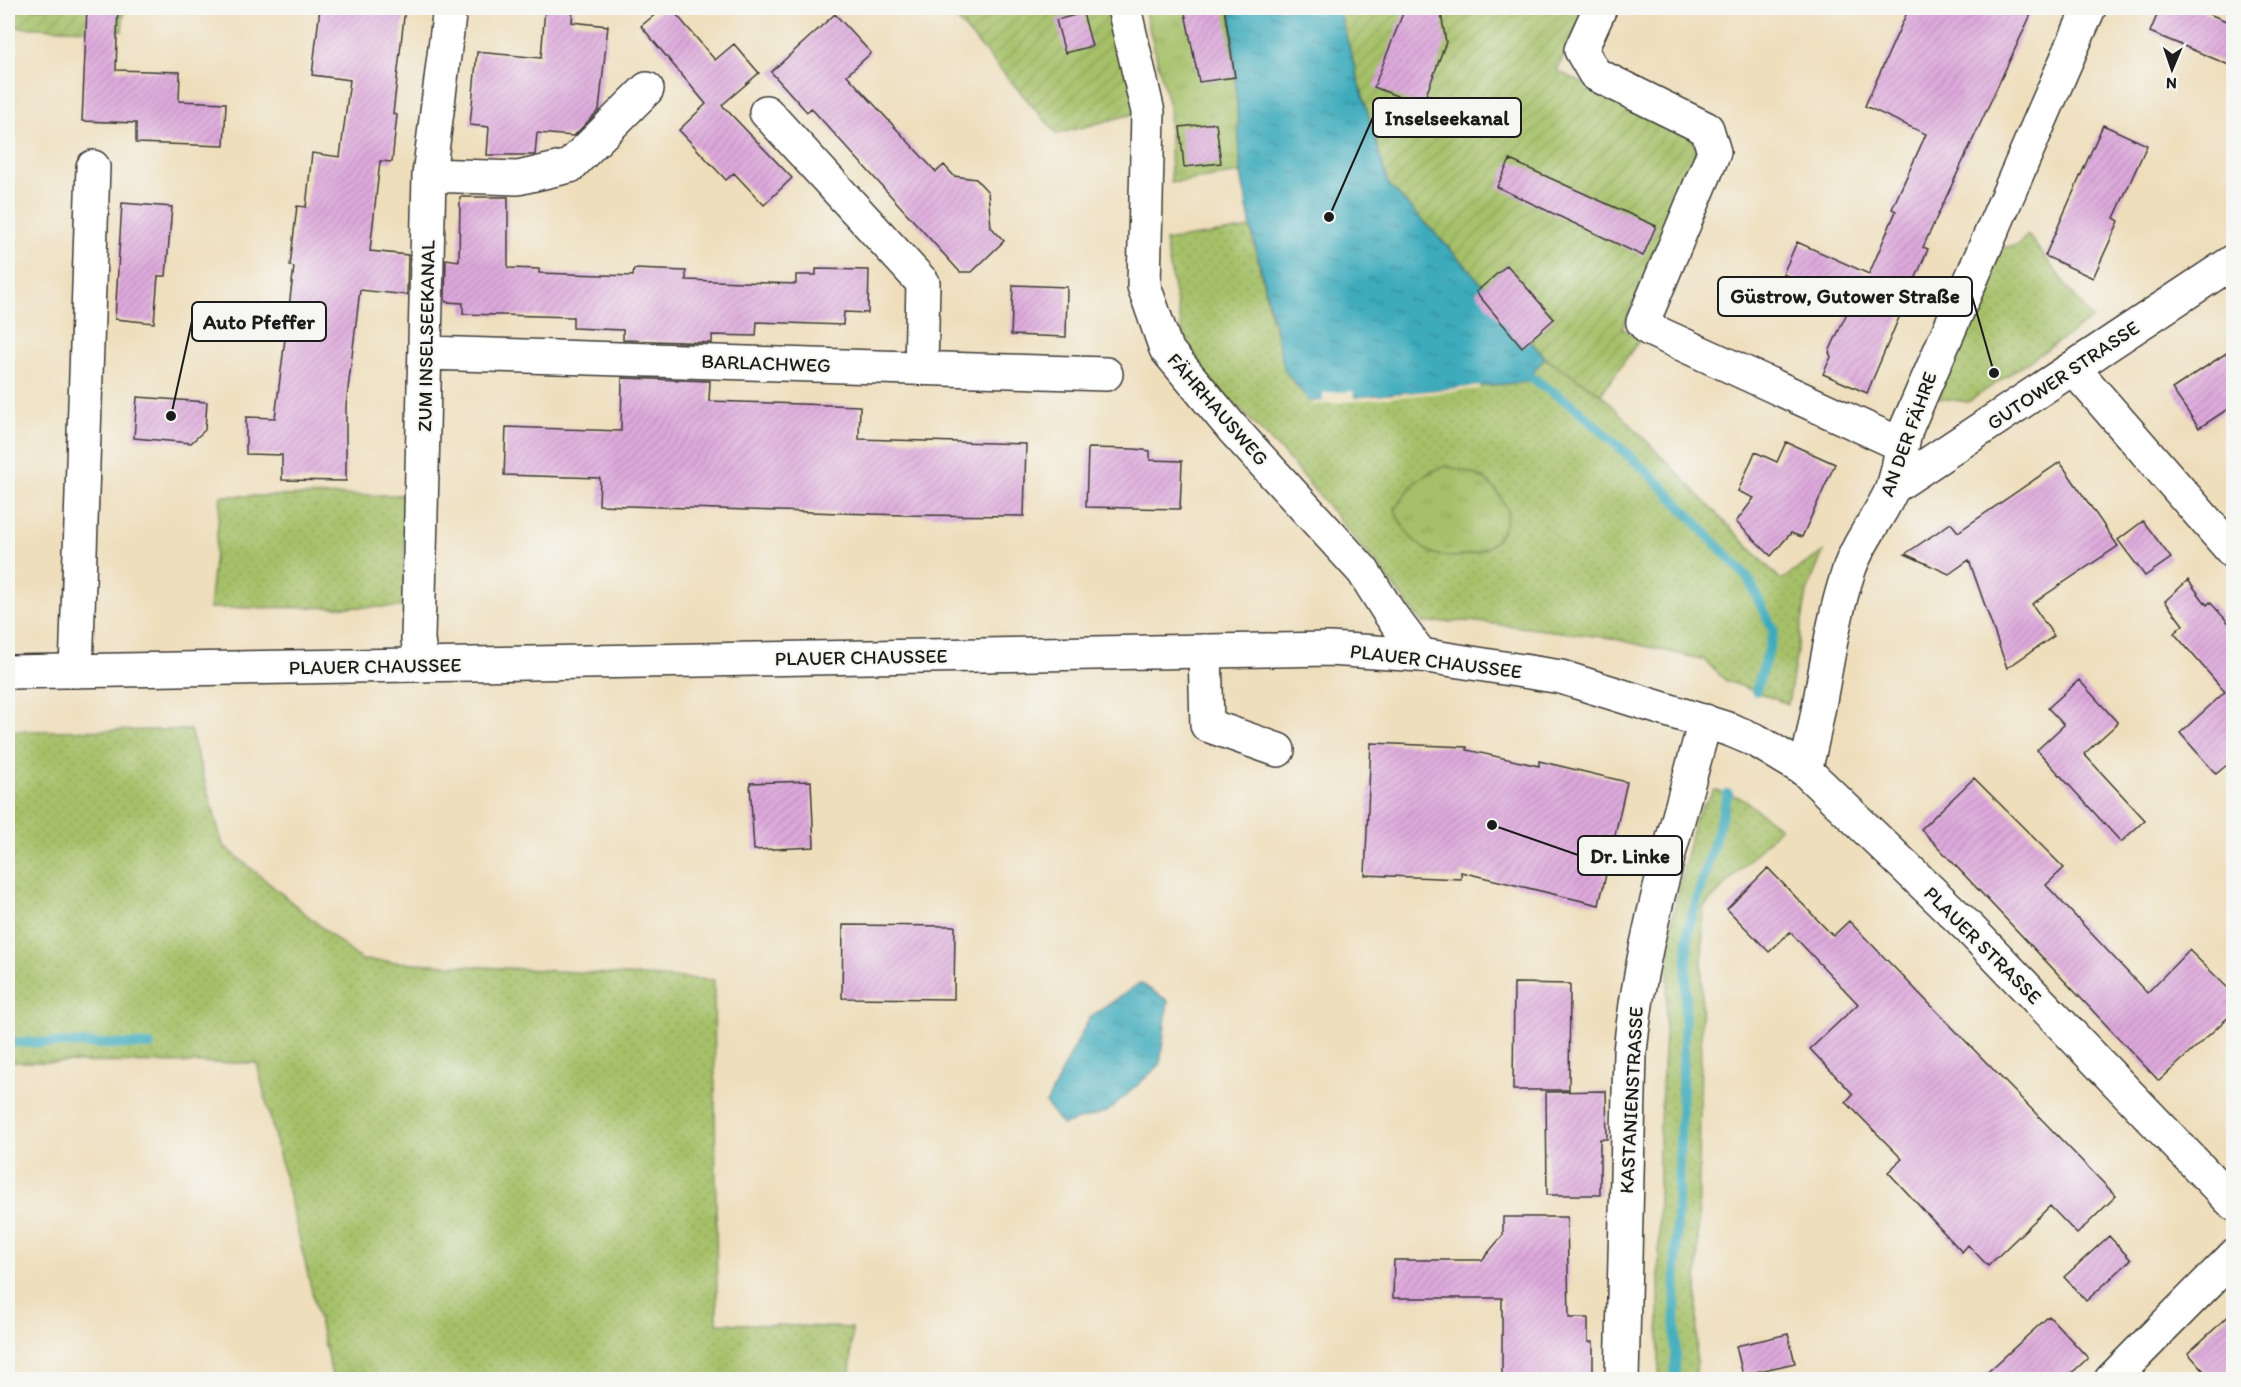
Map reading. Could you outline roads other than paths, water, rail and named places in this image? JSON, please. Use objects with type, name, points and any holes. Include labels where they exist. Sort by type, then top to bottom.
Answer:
[{"type":"street","name":"ZUM INSELSEEKANAL","points":[[421,665],[418,639],[429,175],[450,8]]},
{"type":"street","name":"FÄHRHAUSWEG","points":[[1124,8],[1148,112],[1144,286],[1166,349],[1232,428],[1363,571],[1390,614],[1421,655]]},
{"type":"street","points":[[1600,8],[1581,50],[1595,74],[1707,129],[1714,152],[1643,322],[1649,329],[1900,444]]},
{"type":"street","name":"AN DER FÄHRE","points":[[1805,771],[1816,732],[1829,646],[1849,569],[1859,545],[1892,488],[1900,444],[2088,8]]},
{"type":"street","points":[[429,175],[518,178],[570,166],[647,89]]},
{"type":"street","points":[[766,112],[923,284],[921,368]]},
{"type":"street","points":[[76,671],[93,167]]},
{"type":"street","name":"GUTOWER STRASSE","points":[[1892,488],[2234,261]]},
{"type":"street","name":"BARLACHWEG","points":[[426,353],[1106,374]]},
{"type":"street","points":[[2073,368],[2234,553]]},
{"type":"street","name":"PLAUER CHAUSSEE","points":[[8,672],[1329,649],[1421,655],[1561,677],[1705,721]]},
{"type":"street","points":[[1205,651],[1207,725],[1278,750]]},
{"type":"street","name":"PLAUER STRASSE","points":[[1705,721],[1757,741],[1805,771],[1968,927],[2234,1204]]},
{"type":"street","name":"KASTANIENSTRASSE","points":[[1622,1380],[1630,1052],[1634,1003],[1646,939],[1705,721]]},
{"type":"street","points":[[2111,1380],[2234,1256]]},
{"type":"water","points":[[1231,8],[1338,8],[1388,184],[1468,268],[1545,358],[1525,382],[1310,402],[1285,371],[1251,228],[1241,173]]},
{"type":"water","points":[[1140,983],[1168,1001],[1160,1065],[1107,1112],[1062,1125],[1046,1104],[1089,1018]]},
{"type":"waterway","points":[[1529,376],[1575,407],[1655,479],[1748,578],[1774,632],[1756,691]]},
{"type":"waterway","points":[[1675,1380],[1676,1246],[1688,930],[1728,794]]},
{"type":"waterway","points":[[8,1042],[150,1045]]},
{"type":"place","name":"Inselseekanal","points":[[1329,217]]},
{"type":"place","name":"Güstrow, Gutower Straße","points":[[1994,373]]},
{"type":"place","name":"Auto Pfeffer","points":[[171,416]]},
{"type":"place","name":"Dr. Linke","points":[[1492,825]]}]
